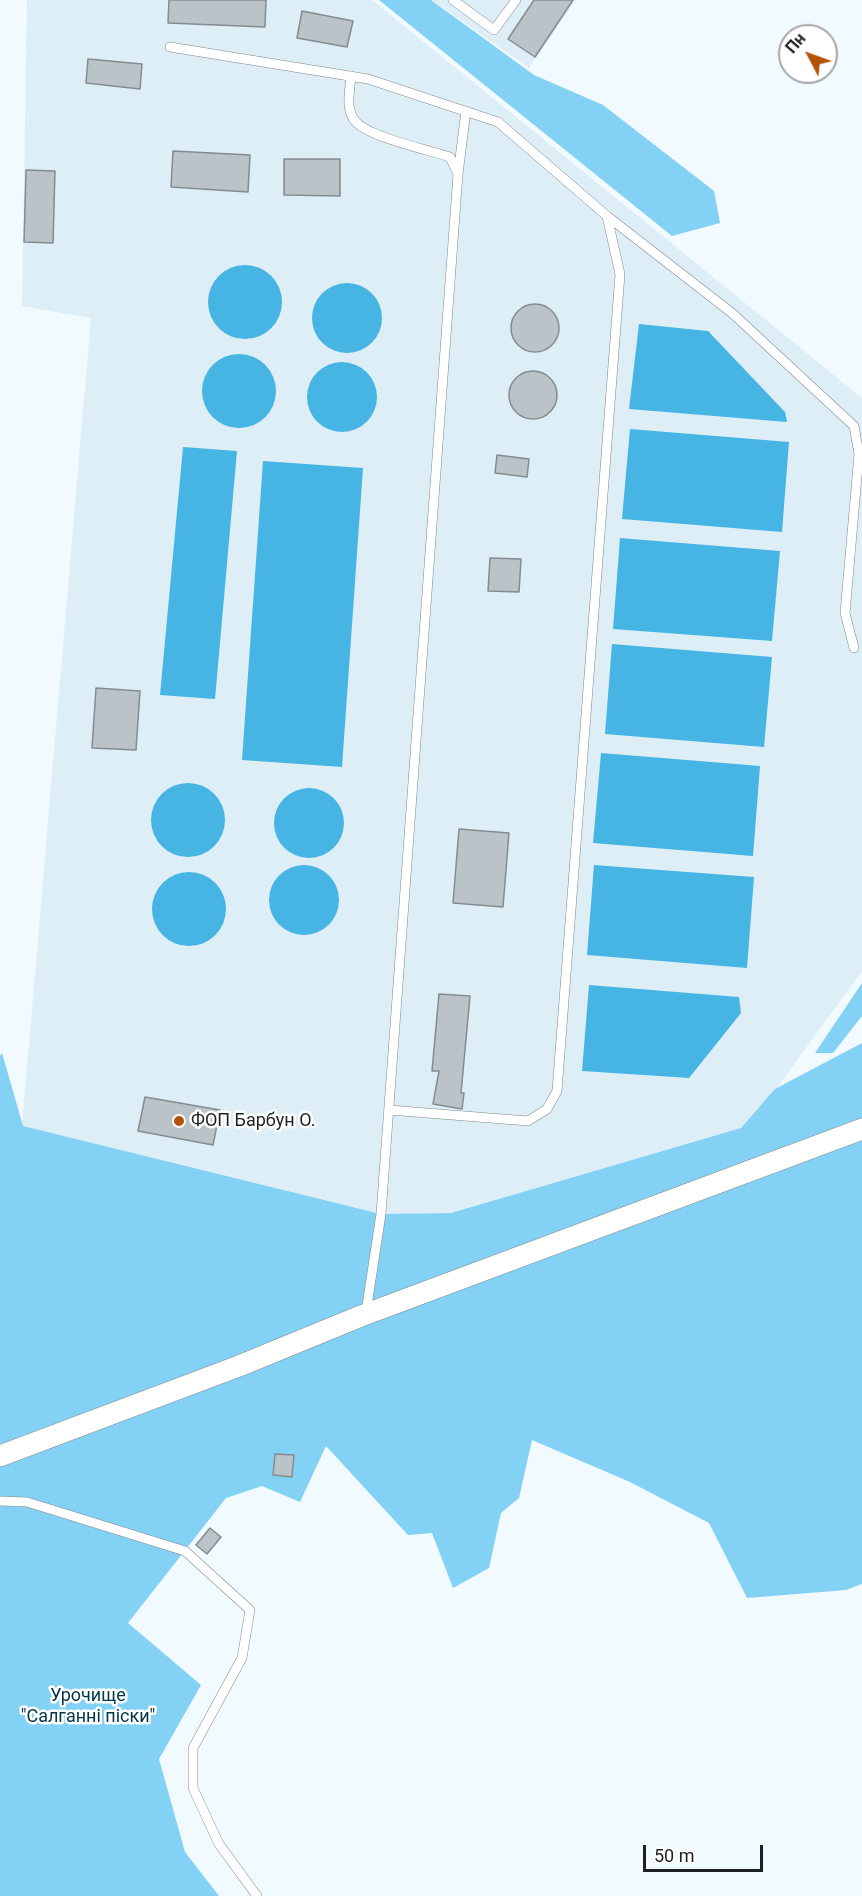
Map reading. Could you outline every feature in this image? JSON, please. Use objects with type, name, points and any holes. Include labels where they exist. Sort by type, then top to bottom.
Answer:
[{"type":"street","points":[[0,1456],[239,1366],[366,1314],[862,1129]]},
{"type":"lane","points":[[453,0],[494,30],[516,0]]},
{"type":"lane","points":[[170,47],[368,79],[498,122],[607,216],[732,313],[854,426],[859,454],[845,613],[854,648]]},
{"type":"lane","points":[[351,76],[348,103],[354,120],[363,128],[450,157],[458,174]]},
{"type":"lane","points":[[366,1314],[381,1214],[458,174],[466,111]]},
{"type":"lane","points":[[389,1110],[528,1121],[547,1109],[557,1091],[620,274],[607,216]]},
{"type":"lane","points":[[0,1502],[27,1502],[185,1551],[250,1610],[242,1658],[193,1748],[193,1788],[219,1844],[257,1896]]},
{"type":"shaded area","points":[[27,0],[372,0],[862,398],[862,971],[776,1089],[741,1128],[451,1213],[381,1214],[22,1126],[91,318],[22,306]]},
{"type":"shaded area","points":[[432,0],[576,0],[529,68]]},
{"type":"shaded area","points":[[245,265],[259,268],[271,276],[279,288],[282,302],[279,316],[271,328],[259,336],[245,339],[231,336],[219,328],[211,316],[208,302],[211,288],[219,276],[231,268]]},
{"type":"shaded area","points":[[347,283],[360,286],[372,293],[379,305],[382,318],[379,331],[372,343],[360,350],[347,353],[334,350],[322,343],[315,331],[312,318],[315,305],[322,293],[334,286]]},
{"type":"shaded area","points":[[639,324],[708,331],[785,412],[787,422],[629,409]]},
{"type":"shaded area","points":[[239,354],[260,360],[270,370],[276,391],[270,412],[260,422],[239,428],[218,422],[208,412],[202,391],[208,370],[218,360]]},
{"type":"shaded area","points":[[342,362],[355,365],[367,372],[374,384],[377,397],[374,410],[367,422],[355,429],[342,432],[329,429],[317,422],[310,410],[307,397],[310,384],[317,372],[329,365]]},
{"type":"shaded area","points":[[630,429],[789,442],[782,532],[622,519]]},
{"type":"shaded area","points":[[183,447],[237,451],[215,699],[160,695]]},
{"type":"shaded area","points":[[263,461],[363,468],[342,767],[242,760]]},
{"type":"shaded area","points":[[620,538],[780,551],[772,641],[613,629]]},
{"type":"shaded area","points":[[612,644],[772,657],[764,747],[605,734]]},
{"type":"shaded area","points":[[601,753],[760,766],[753,856],[593,843]]},
{"type":"shaded area","points":[[188,783],[209,789],[219,799],[225,820],[219,841],[209,851],[188,857],[167,851],[157,841],[151,820],[157,799],[167,789]]},
{"type":"shaded area","points":[[309,788],[322,791],[334,798],[341,810],[344,823],[341,836],[334,848],[322,855],[309,858],[296,855],[284,848],[277,836],[274,823],[277,810],[284,798],[296,791]]},
{"type":"shaded area","points":[[304,865],[317,868],[329,875],[336,887],[339,900],[336,913],[329,925],[317,932],[304,935],[291,932],[279,925],[272,913],[269,900],[272,887],[279,875],[291,868]]},
{"type":"shaded area","points":[[594,865],[754,877],[747,968],[587,955]]},
{"type":"shaded area","points":[[189,872],[210,878],[220,888],[226,909],[220,930],[210,940],[189,946],[168,940],[158,930],[152,909],[158,888],[168,878]]},
{"type":"shaded area","points":[[589,985],[739,997],[741,1013],[689,1078],[582,1071]]},
{"type":"green space","points":[[379,0],[431,0],[534,75],[603,105],[714,191],[720,223],[672,236]]},
{"type":"green space","points":[[862,983],[862,1016],[833,1053],[815,1053]]},
{"type":"green space","name":"Урочище \"Салганні піски\"","points":[[862,1043],[862,1584],[846,1590],[747,1598],[709,1523],[630,1482],[532,1440],[519,1498],[501,1513],[489,1568],[453,1588],[432,1533],[408,1535],[326,1446],[300,1502],[262,1486],[226,1498],[128,1623],[201,1685],[159,1759],[185,1852],[219,1896],[0,1896],[0,1056],[2,1053],[23,1126],[381,1214],[451,1213],[741,1128],[775,1089]]},
{"type":"building","points":[[169,0],[266,0],[265,27],[168,23]]},
{"type":"building","points":[[534,0],[573,0],[535,57],[508,39]]},
{"type":"building","points":[[302,11],[353,21],[347,47],[297,38]]},
{"type":"building","points":[[88,59],[142,64],[140,89],[86,83]]},
{"type":"building","points":[[173,151],[250,155],[248,192],[171,187]]},
{"type":"building","points":[[284,159],[340,159],[340,196],[284,195]]},
{"type":"building","points":[[26,170],[55,171],[53,243],[24,242]]},
{"type":"building","points":[[535,304],[552,311],[559,328],[552,345],[535,352],[518,345],[511,328],[518,311]]},
{"type":"building","points":[[533,371],[550,378],[557,395],[550,412],[533,419],[516,412],[509,395],[516,378]]},
{"type":"building","points":[[497,455],[529,459],[527,477],[495,473]]},
{"type":"building","points":[[490,558],[521,559],[519,592],[488,591]]},
{"type":"building","points":[[96,688],[140,691],[136,750],[92,748]]},
{"type":"building","points":[[459,829],[509,833],[503,907],[453,903]]},
{"type":"building","points":[[439,994],[470,996],[461,1093],[464,1093],[462,1109],[433,1104],[439,1071],[432,1071]]},
{"type":"building","name":"ФОП Барбун О.","points":[[145,1097],[220,1110],[213,1145],[138,1131]]},
{"type":"building","points":[[275,1454],[294,1455],[292,1477],[273,1475]]},
{"type":"building","points":[[210,1528],[221,1537],[207,1554],[196,1545]]},
{"type":"place","name":"ФОП Барбун О.","points":[[179,1121]]}]
